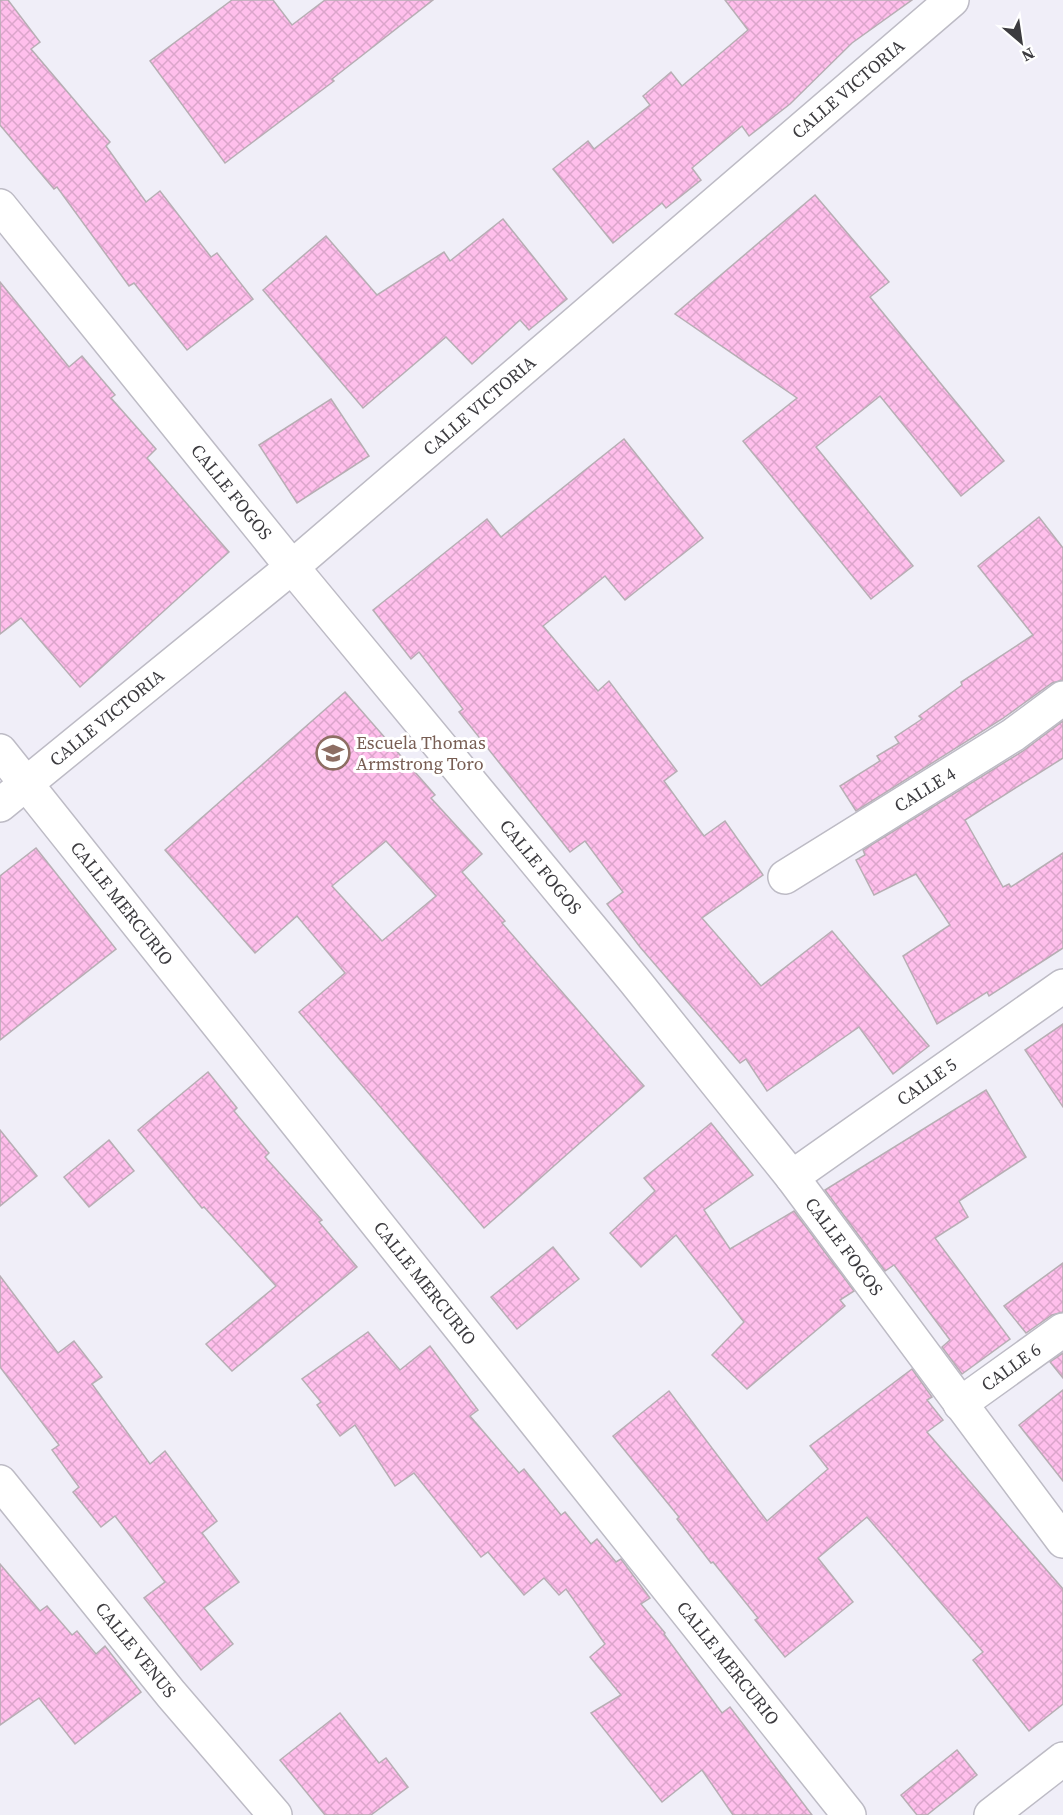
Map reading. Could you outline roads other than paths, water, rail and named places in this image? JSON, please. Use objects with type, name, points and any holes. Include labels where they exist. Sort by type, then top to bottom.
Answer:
[{"type":"street","name":"CALLE VICTORIA","points":[[0,804],[292,567],[952,0]]},
{"type":"street","name":"CALLE FOGOS","points":[[0,206],[292,567],[634,980],[792,1177],[1063,1541]]},
{"type":"street","name":"CALLE 4","points":[[785,877],[994,747],[1063,698]]},
{"type":"street","name":"CALLE MERCURIO","points":[[0,752],[849,1815]]},
{"type":"street","name":"CALLE 5","points":[[792,1177],[1063,986]]},
{"type":"street","name":"CALLE 6","points":[[960,1404],[1063,1330]]},
{"type":"street","name":"CALLE VENUS","points":[[0,1482],[171,1694],[275,1815]]},
{"type":"street","points":[[991,1815],[1063,1759]]},
{"type":"place","name":"Escuela Thomas Armstrong Toro","points":[[333,753]]}]
